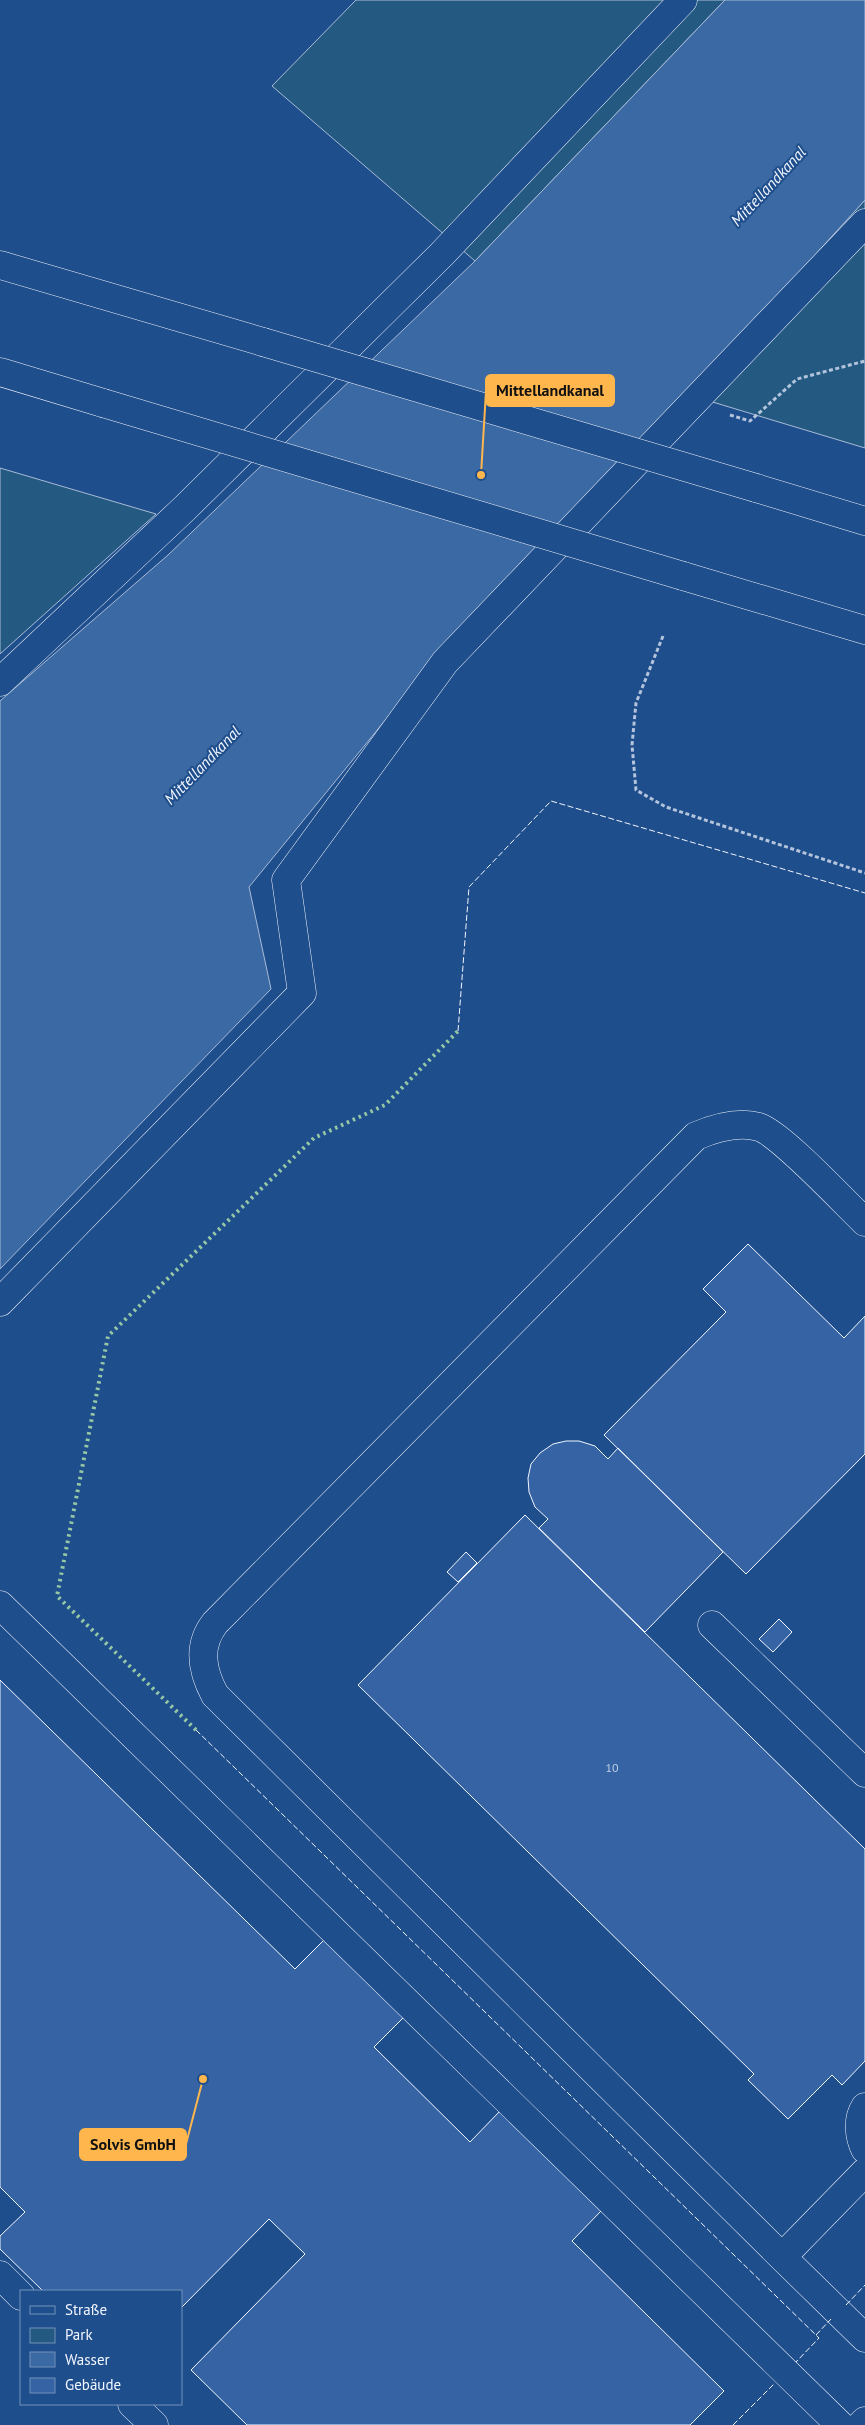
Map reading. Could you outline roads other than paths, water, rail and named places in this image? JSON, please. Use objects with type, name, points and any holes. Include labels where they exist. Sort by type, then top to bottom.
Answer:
[{"type":"main road","points":[[0,682],[192,501],[442,254],[683,0]]},
{"type":"main road","points":[[0,1302],[302,993],[286,880],[445,662],[865,223]]},
{"type":"main road","points":[[0,265],[865,521]]},
{"type":"main road","points":[[0,372],[865,630]]},
{"type":"main road","points":[[865,1222],[781,1141],[761,1128],[741,1125],[714,1128],[696,1136],[215,1623],[206,1634],[203,1656],[205,1677],[215,1695],[865,2338]]},
{"type":"main road","points":[[0,1605],[840,2425]]},
{"type":"main road","points":[[712,1624],[865,1773]]},
{"type":"main road","points":[[865,2107],[862,2111],[859,2130],[865,2150]]},
{"type":"main road","points":[[782,2257],[865,2172]]},
{"type":"main road","points":[[0,2275],[20,2295]]},
{"type":"main road","points":[[133,2405],[154,2425]]},
{"type":"main road","points":[[861,2425],[865,2421]]},
{"type":"water","points":[[725,0],[865,0],[865,200],[755,321],[454,636],[249,887],[271,989],[0,1269],[0,701],[168,555],[475,261]]},
{"type":"place","name":"Mittellandkanal","points":[[481,475]]},
{"type":"place","name":"Solvis GmbH","points":[[203,2079]]}]
